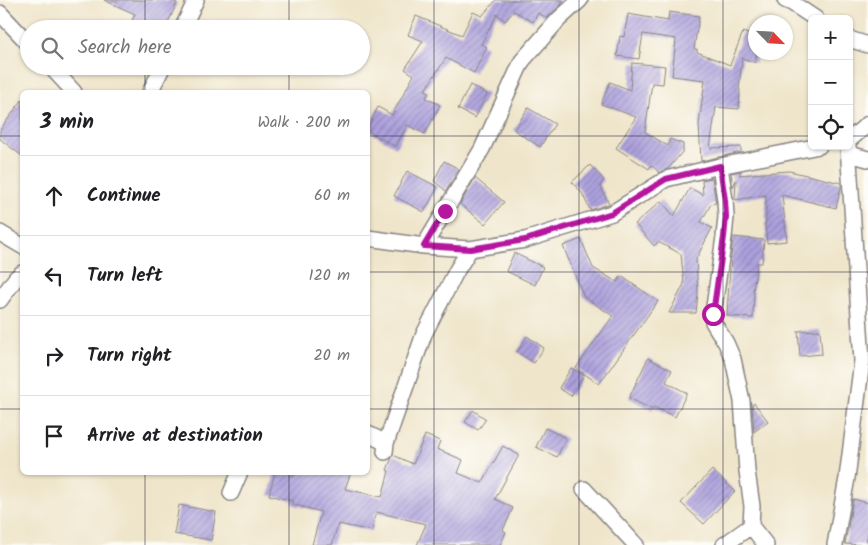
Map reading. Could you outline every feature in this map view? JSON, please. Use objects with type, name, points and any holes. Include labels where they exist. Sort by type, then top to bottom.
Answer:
[{"type":"street","points":[[186,20],[196,0]]},
{"type":"street","points":[[424,246],[482,148],[522,61],[559,19],[580,0]]},
{"type":"street","points":[[785,0],[810,15]]},
{"type":"street","points":[[0,13],[20,34]]},
{"type":"street","points":[[853,40],[868,45]]},
{"type":"street","points":[[58,75],[72,90]]},
{"type":"street","points":[[151,90],[158,75]]},
{"type":"street","points":[[853,142],[868,124]]},
{"type":"street","points":[[370,238],[424,246],[470,249],[525,240],[612,213],[666,179],[808,148]]},
{"type":"street","points":[[836,545],[847,478],[862,361],[849,150]]},
{"type":"street","points":[[853,150],[868,159]]},
{"type":"street","points":[[720,166],[726,217],[713,322],[733,359],[742,401],[747,471],[752,506],[751,526],[766,545]]},
{"type":"street","points":[[0,233],[20,245]]},
{"type":"street","points":[[370,435],[386,447],[424,334],[470,249]]},
{"type":"street","points":[[0,300],[20,274]]},
{"type":"street","points":[[231,493],[239,475]]},
{"type":"street","points":[[584,490],[636,545]]},
{"type":"street","points":[[724,545],[751,526]]},
{"type":"building","points":[[104,0],[169,0],[177,3],[169,20],[132,20],[135,14]]},
{"type":"building","points":[[496,0],[563,0],[560,6],[547,18],[538,13],[533,22],[514,11],[505,21],[497,14],[481,44],[487,47],[474,73],[446,58],[425,90],[429,92],[426,98],[440,105],[425,134],[407,125],[396,147],[370,132],[370,124],[378,107],[392,115],[414,75],[405,69],[423,41],[408,35],[416,16],[462,35],[473,12],[482,16]]},
{"type":"building","points":[[669,12],[699,16],[694,49],[697,49],[697,52],[730,65],[743,32],[748,34],[748,60],[756,60],[756,63],[742,58],[739,109],[716,107],[710,148],[741,147],[741,152],[701,161],[699,124],[705,80],[672,76],[676,39],[643,34],[639,59],[617,56],[620,36],[624,37],[628,14],[668,21]]},
{"type":"building","points":[[632,63],[665,66],[663,84],[652,83],[645,132],[668,146],[670,139],[683,144],[683,151],[668,169],[658,173],[651,165],[649,169],[616,148],[636,117],[601,104],[610,82],[630,90]]},
{"type":"building","points":[[470,85],[487,94],[475,118],[458,109]]},
{"type":"building","points":[[20,103],[20,154],[0,139],[0,130]]},
{"type":"building","points":[[528,108],[555,124],[540,147],[514,130]]},
{"type":"building","points":[[444,161],[459,169],[446,191],[434,181]]},
{"type":"building","points":[[590,165],[604,180],[600,185],[609,204],[590,210],[582,193],[572,182]]},
{"type":"building","points":[[407,171],[438,187],[424,212],[394,196]]},
{"type":"building","points":[[741,171],[739,175],[789,171],[841,183],[836,208],[782,195],[787,241],[767,243],[765,223],[766,195],[735,200],[736,180],[733,187],[731,173]]},
{"type":"building","points":[[475,178],[504,202],[485,224],[460,204]]},
{"type":"building","points":[[712,178],[716,203],[711,204],[701,222],[712,228],[696,259],[698,293],[696,313],[669,313],[684,284],[681,254],[658,242],[654,246],[635,224],[661,201],[674,216],[690,188],[703,195],[702,180]]},
{"type":"building","points":[[733,237],[764,240],[762,263],[757,263],[753,291],[753,318],[727,316]]},
{"type":"building","points":[[581,239],[593,268],[617,282],[621,276],[658,301],[599,384],[576,368],[613,316],[584,297],[563,246]]},
{"type":"building","points":[[514,253],[543,267],[535,285],[506,271]]},
{"type":"building","points":[[820,330],[822,354],[800,356],[798,331]]},
{"type":"building","points":[[527,336],[544,348],[534,363],[517,352]]},
{"type":"building","points":[[648,358],[672,370],[666,382],[687,393],[675,417],[654,407],[653,410],[629,398]]},
{"type":"building","points":[[571,368],[584,375],[571,396],[559,388]]},
{"type":"building","points":[[754,403],[768,421],[754,432],[752,405]]},
{"type":"building","points":[[473,410],[486,419],[478,430],[465,422]]},
{"type":"building","points":[[545,428],[566,438],[557,457],[536,447]]},
{"type":"building","points":[[425,435],[440,441],[437,449],[463,460],[458,473],[482,483],[503,446],[519,455],[495,499],[513,508],[503,530],[506,532],[500,545],[417,545],[426,524],[376,512],[372,531],[338,524],[332,545],[312,545],[321,512],[292,504],[293,501],[269,495],[274,475],[350,475],[345,489],[382,497],[389,471],[387,470],[393,455],[413,464]]},
{"type":"building","points":[[712,470],[735,491],[704,524],[681,503]]},
{"type":"building","points":[[853,499],[868,503],[868,534],[865,545],[845,544]]},
{"type":"building","points":[[179,505],[216,512],[211,540],[174,534]]},
{"type":"route","points":[[445,211],[424,246],[470,249],[525,240],[612,213],[666,179],[720,166],[726,217],[713,314]]}]
